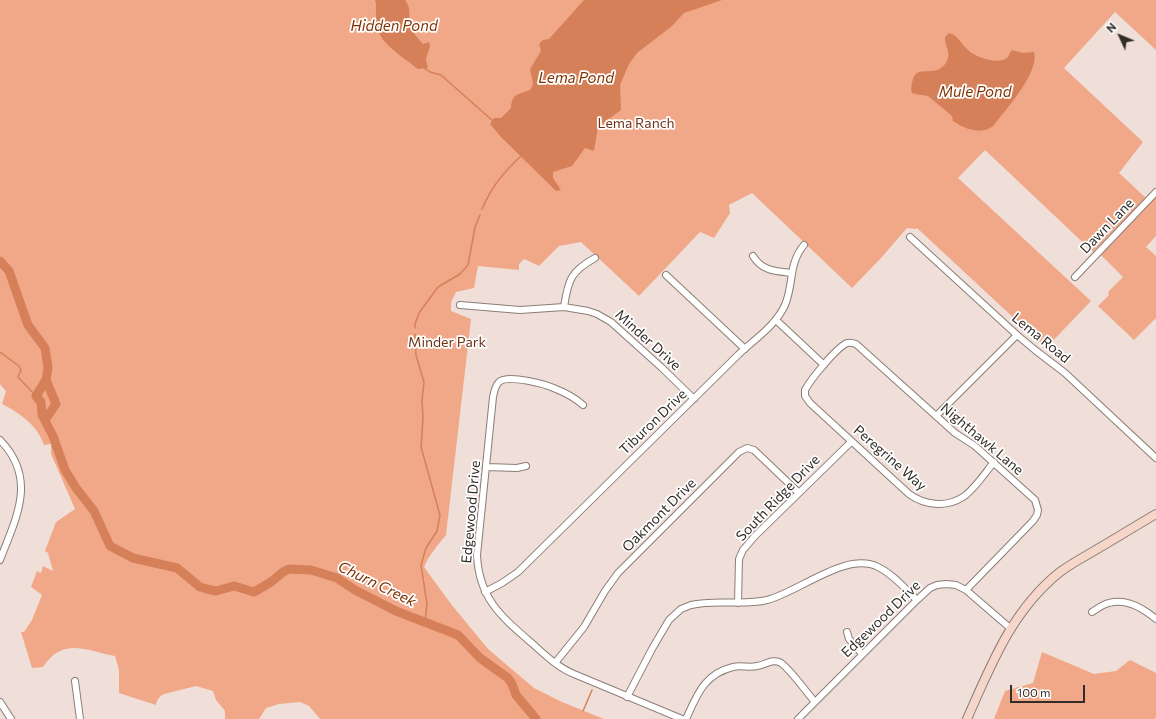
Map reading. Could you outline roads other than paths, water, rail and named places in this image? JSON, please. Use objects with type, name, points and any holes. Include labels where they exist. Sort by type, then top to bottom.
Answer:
[{"type":"main road","points":[[967,719],[1010,628],[1036,594],[1061,571],[1156,514]]},
{"type":"street","name":"Dawn Lane","points":[[1074,277],[1156,192]]},
{"type":"street","name":"Lema Road","points":[[910,237],[1017,335],[1065,373],[1156,458]]},
{"type":"street","name":"Tiburon Drive","points":[[485,592],[518,572],[776,320],[786,302],[796,256],[804,244]]},
{"type":"street","points":[[753,256],[758,264],[763,267],[792,273]]},
{"type":"street","points":[[564,307],[566,291],[573,274],[580,267],[595,258]]},
{"type":"street","points":[[666,274],[745,349]]},
{"type":"street","name":"Minder Drive","points":[[460,305],[520,310],[564,307],[588,310],[611,322],[694,399]]},
{"type":"street","points":[[776,320],[824,365]]},
{"type":"street","points":[[936,416],[1017,335]]},
{"type":"street","name":"Nighthawk Lane","points":[[824,365],[846,344],[856,344],[955,433],[975,446],[1035,500],[1038,507],[1038,513],[1033,521],[966,590]]},
{"type":"street","name":"Peregrine Way","points":[[824,365],[806,388],[804,392],[805,396],[810,403],[851,442],[916,499],[927,503],[942,504],[963,497],[994,462]]},
{"type":"street","name":"Edgewood Drive","points":[[583,405],[567,394],[548,386],[514,379],[505,379],[496,385],[477,555],[478,571],[485,592],[492,605],[503,618],[570,673],[682,719]]},
{"type":"street","points":[[0,440],[9,450],[16,462],[19,470],[22,491],[18,513],[0,560]]},
{"type":"street","name":"South Ridge Drive","points":[[738,603],[738,563],[743,550],[755,536],[851,442]]},
{"type":"street","name":"Oakmont Drive","points":[[555,662],[584,627],[605,591],[618,573],[739,452],[747,448],[754,450],[799,493]]},
{"type":"street","points":[[487,467],[517,468],[526,466]]},
{"type":"street","points":[[628,697],[659,635],[669,620],[685,607],[695,604],[738,603],[771,599],[846,565],[862,563],[871,564],[886,572],[917,600]]},
{"type":"street","name":"Edgewood Drive","points":[[798,719],[930,588],[940,584],[953,585],[966,590],[1010,628]]},
{"type":"street","points":[[1092,612],[1109,603],[1118,602],[1137,606],[1156,618]]},
{"type":"street","points":[[847,632],[850,641],[862,654]]},
{"type":"street","points":[[686,719],[700,690],[717,672],[734,667],[756,667],[773,661],[780,663],[786,668],[815,702]]},
{"type":"street","points":[[75,681],[80,719]]},
{"type":"street","points":[[0,702],[11,719]]},
{"type":"water","name":"Hidden Pond","points":[[375,0],[405,0],[409,9],[410,25],[412,30],[423,44],[429,42],[430,46],[426,59],[428,68],[418,69],[383,39],[377,28]]},
{"type":"water","name":"Lema Pond","points":[[584,0],[722,0],[684,13],[672,26],[637,53],[629,64],[620,85],[621,110],[598,127],[594,151],[585,148],[572,166],[553,172],[553,178],[561,190],[556,191],[501,137],[490,124],[494,118],[501,118],[511,108],[516,95],[530,90],[533,84],[530,69],[541,51],[539,44],[543,40],[549,39]]},
{"type":"water","name":"Mule Pond","points":[[949,33],[958,38],[971,53],[987,59],[998,61],[1003,60],[1007,58],[1012,50],[1023,53],[1034,52],[1032,70],[1027,80],[1014,100],[990,128],[979,131],[962,127],[953,121],[952,116],[928,96],[912,93],[911,89],[915,75],[922,72],[936,70],[945,64],[948,58],[948,50],[945,37]]},
{"type":"waterway","points":[[424,68],[430,72],[441,75],[493,121]]},
{"type":"waterway","points":[[482,209],[498,180],[521,156]]},
{"type":"waterway","points":[[415,328],[419,313],[438,287],[460,274],[468,265],[475,227],[480,215]]},
{"type":"waterway","name":"Churn Creek","points":[[0,261],[9,271],[28,325],[45,348],[48,368],[46,380],[56,404],[45,420]]},
{"type":"waterway","points":[[415,334],[416,355],[424,382],[421,447],[440,515],[437,531],[426,548],[421,565],[427,604],[425,622]]},
{"type":"waterway","points":[[0,352],[19,366],[21,370],[18,377],[36,396]]},
{"type":"waterway","name":"Churn Creek","points":[[46,380],[36,396],[41,402],[42,415],[53,436],[65,470],[76,488],[94,511],[110,546],[133,558],[177,568],[200,587],[216,591],[234,586],[254,592],[289,569],[311,570],[337,578],[355,590],[396,611],[458,635],[480,658],[508,678],[516,695],[536,719]]},
{"type":"waterway","points":[[583,711],[592,690]]},
{"type":"park label","name":"Lema Ranch","points":[[636,123]]},
{"type":"park label","name":"Minder Park","points":[[447,342]]}]
